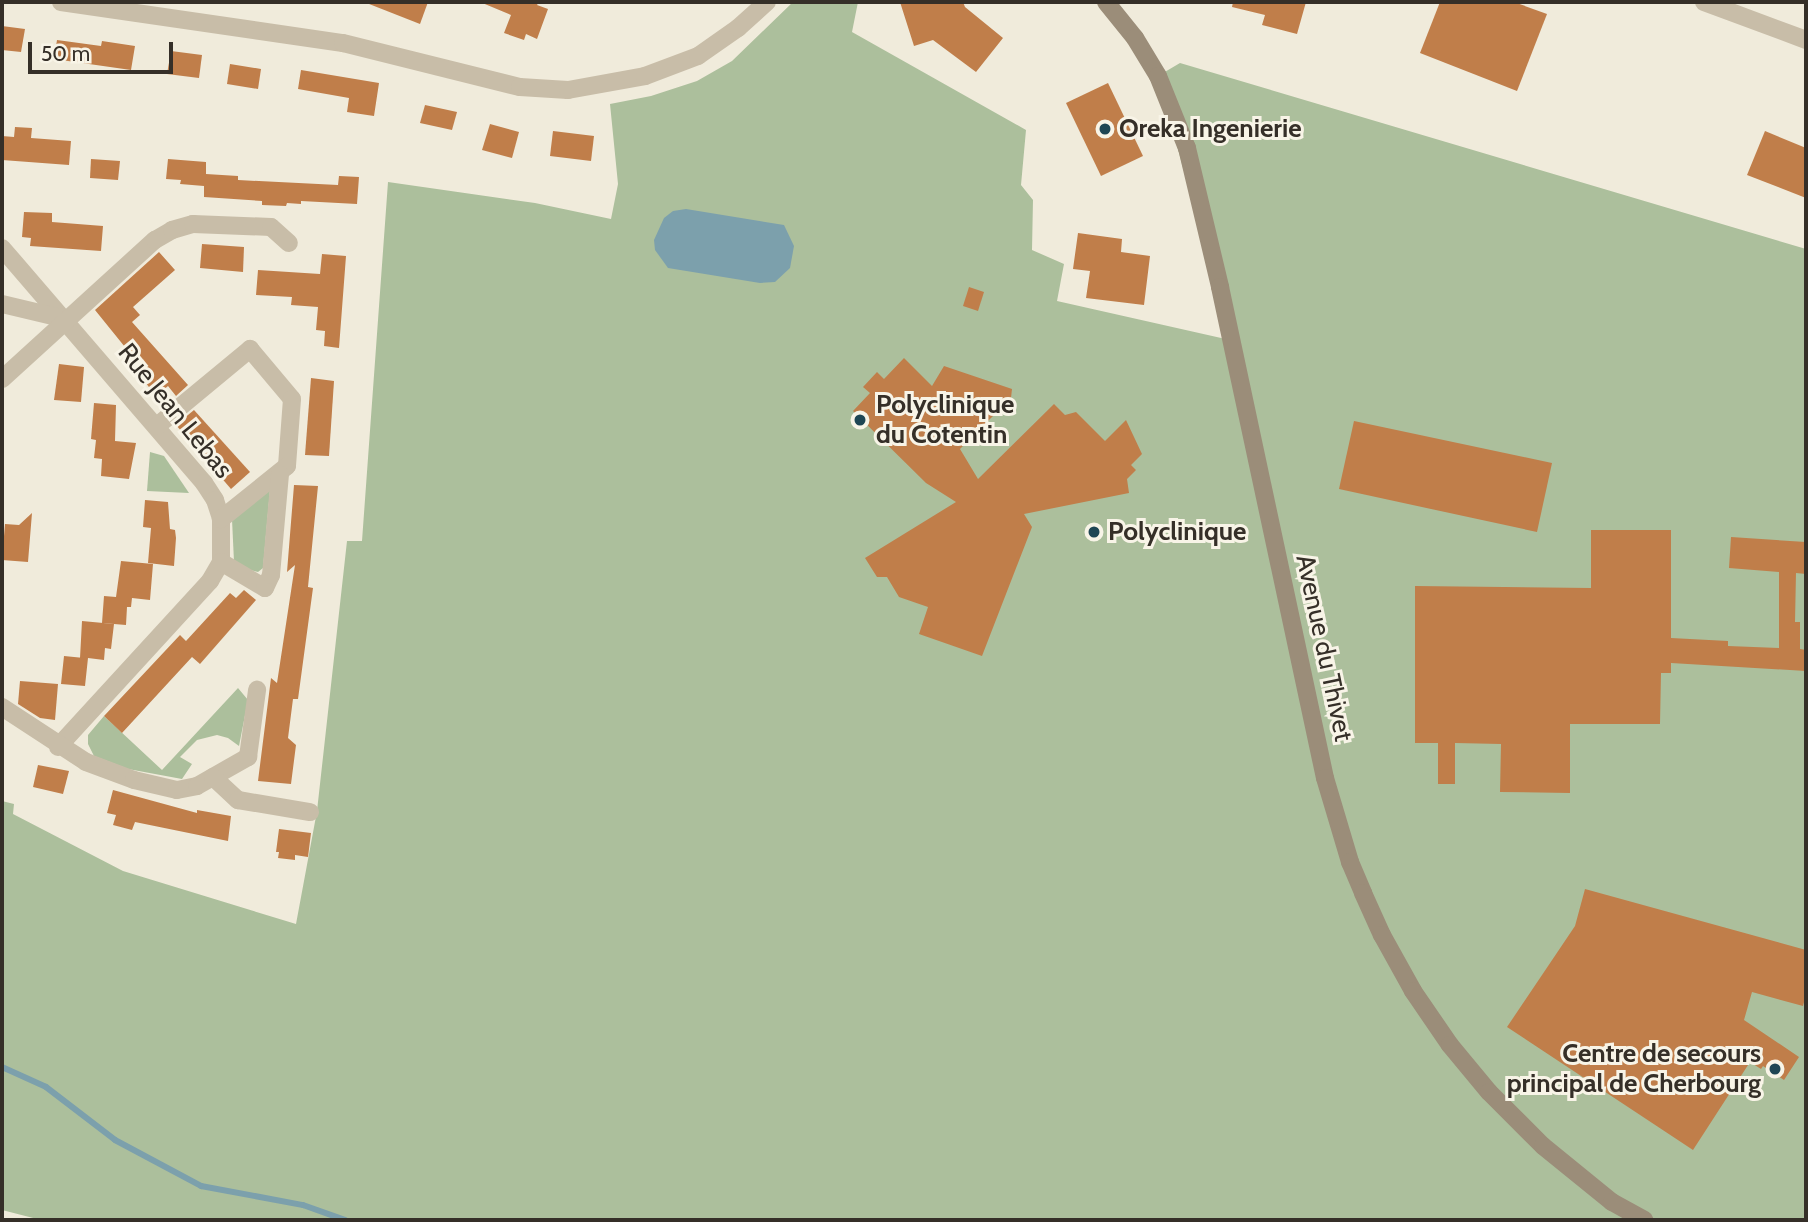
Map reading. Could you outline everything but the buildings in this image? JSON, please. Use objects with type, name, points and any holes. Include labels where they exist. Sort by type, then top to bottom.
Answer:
[{"type":"main road","name":"Avenue du Thivet","points":[[1106,2],[1135,38],[1158,76],[1187,148],[1220,287],[1325,778],[1350,862],[1363,893],[1382,935],[1413,991],[1450,1045],[1489,1092],[1543,1146],[1612,1202],[1644,1220]]},
{"type":"street","points":[[61,2],[343,43],[520,87],[568,90],[645,76],[698,56],[738,28],[767,2]]},
{"type":"street","points":[[1704,2],[1806,40]]},
{"type":"street","points":[[2,379],[155,240],[172,230],[193,224],[271,228],[289,243]]},
{"type":"street","name":"Rue Jean Lebas","points":[[2,248],[204,483],[215,500],[221,519],[221,562]]},
{"type":"street","points":[[2,304],[65,319]]},
{"type":"street","points":[[157,426],[250,349],[292,399],[288,466],[221,519]]},
{"type":"street","points":[[58,747],[210,581],[221,562],[265,588],[271,575],[280,474]]},
{"type":"street","points":[[2,707],[58,747],[86,762],[134,780],[177,789],[198,786],[248,757],[257,691]]},
{"type":"street","points":[[213,778],[238,800],[310,812]]},
{"type":"green space","points":[[793,2],[858,2],[852,32],[1026,130],[1021,185],[1033,200],[1032,250],[1064,264],[1057,301],[1230,340],[1158,76],[1180,63],[1806,249],[1806,1220],[41,1220],[2,1210],[2,801],[14,804],[13,814],[123,871],[296,924],[317,811],[347,541],[362,541],[388,182],[535,203],[611,219],[618,184],[610,104],[651,96],[697,81],[732,61]]},
{"type":"green space","points":[[150,452],[164,456],[189,493],[147,491]]},
{"type":"green space","points":[[270,490],[263,568],[258,572],[239,567],[234,562],[232,519]]},
{"type":"green space","points":[[238,688],[248,700],[239,746],[228,738],[217,735],[197,740],[180,757],[192,764],[182,779],[128,769],[94,756],[88,744],[88,735],[104,716],[162,770]]},
{"type":"water","points":[[686,209],[784,225],[794,246],[790,268],[775,282],[760,283],[668,268],[655,250],[654,240],[664,218],[673,211]]},
{"type":"waterway","points":[[2,1067],[46,1087],[115,1140],[201,1186],[303,1205],[345,1220]]},
{"type":"place","name":"Oreka Ingenierie","points":[[1105,129]]},
{"type":"place","name":"Polyclinique du Cotentin","points":[[860,420]]},
{"type":"place","name":"Polyclinique","points":[[1094,532]]},
{"type":"place","name":"Centre de secours principal de Cherbourg","points":[[1775,1069]]}]
